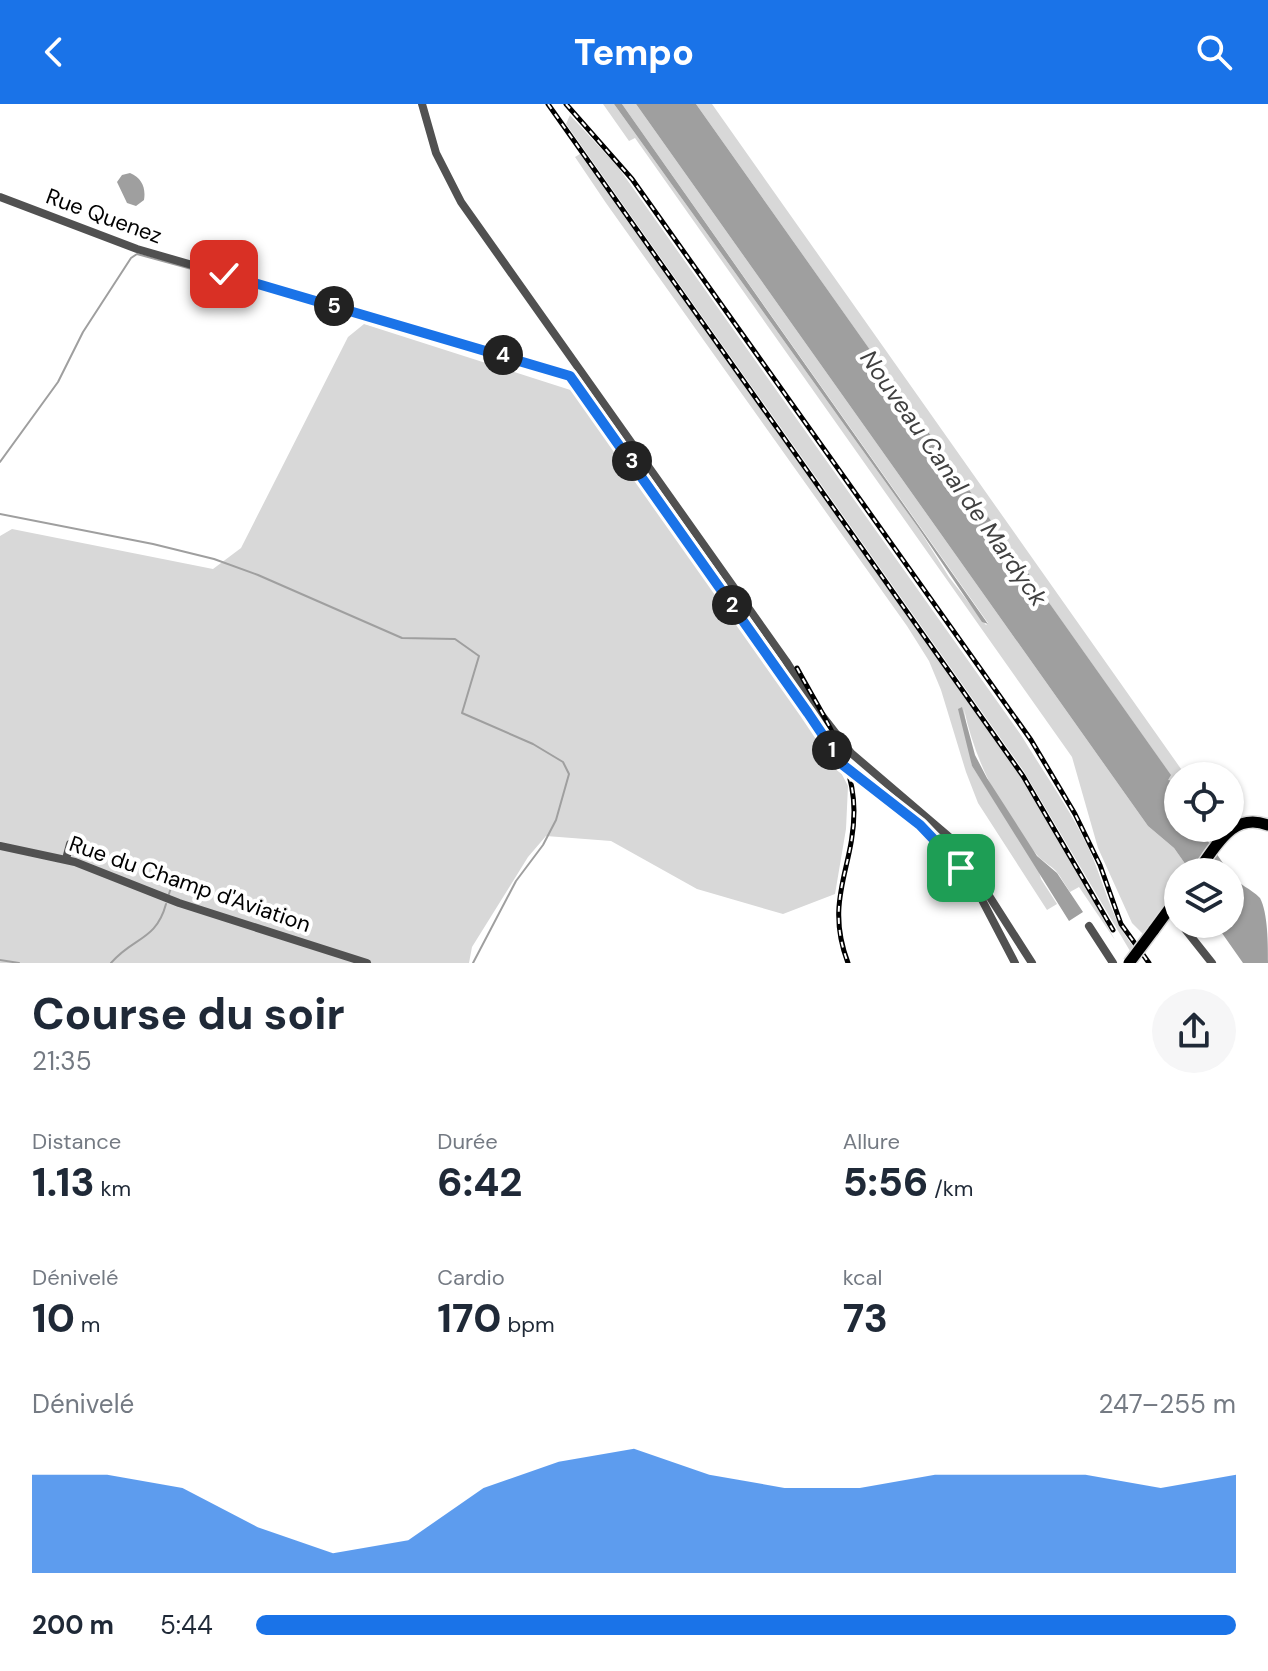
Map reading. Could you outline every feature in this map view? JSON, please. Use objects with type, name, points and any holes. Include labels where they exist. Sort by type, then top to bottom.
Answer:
[{"type":"main road","points":[[1208,858],[1225,835],[1243,822],[1257,821],[1268,825]]},
{"type":"main road","points":[[1129,963],[1164,915]]},
{"type":"street","points":[[422,104],[436,153],[461,202],[786,661],[813,704],[859,761],[954,841],[1032,963]]},
{"type":"street","name":"Rue Quenez","points":[[0,197],[137,249],[565,373],[573,378],[839,760],[920,825],[958,864],[979,893],[1015,963]]},
{"type":"street","points":[[66,859],[70,844]]},
{"type":"street","name":"Rue du Champ d'Aviation","points":[[0,846],[66,859],[179,903],[367,963]]},
{"type":"street","points":[[1089,926],[1113,963]]},
{"type":"street","points":[[1192,938],[1212,963]]},
{"type":"shaded area","points":[[603,104],[614,104],[986,625],[988,623],[622,104],[636,104],[1148,826],[1181,858],[1164,858],[1164,906],[1143,934],[1132,923],[1098,848],[1072,757],[635,138],[629,141]]},
{"type":"shaded area","points":[[696,104],[712,104],[1176,762],[1164,762],[1164,766]]},
{"type":"shaded area","points":[[570,115],[618,167],[1021,735],[1082,834],[1113,911],[1133,946],[1130,951],[1023,770],[566,124]]},
{"type":"shaded area","points":[[580,154],[1020,775],[1052,825],[1115,940],[1079,887],[1070,892],[1056,871],[1037,855],[1012,822],[983,767],[964,709],[972,766],[1038,868],[1041,879],[1057,904],[1047,910],[978,803],[929,661],[606,203],[575,157]]},
{"type":"shaded area","points":[[364,324],[586,395],[837,765],[848,786],[846,829],[835,894],[783,914],[697,889],[611,841],[546,836],[528,857],[472,947],[469,963],[0,963],[0,536],[12,529],[213,569],[241,548],[348,337]]},
{"type":"water","points":[[614,104],[622,104],[988,624],[982,622],[917,526]]},
{"type":"water","name":"Nouveau Canal de Mardyck","points":[[636,104],[696,104],[1164,765],[1164,840],[1148,826]]},
{"type":"water","points":[[130,173],[140,181],[144,191],[144,200],[136,206],[127,203],[117,182],[122,175]]},
{"type":"water","points":[[962,707],[975,755],[987,778],[1037,856],[1057,873],[1083,912],[1069,921],[972,766],[958,709]]},
{"type":"water","points":[[1167,842],[1209,842],[1219,858],[1181,858]]},
{"type":"water","points":[[1244,886],[1263,904],[1268,963],[1243,963],[1226,938],[1244,938]]},
{"type":"waterway","points":[[0,462],[58,382],[83,332],[131,258],[137,254],[221,277]]},
{"type":"waterway","points":[[0,514],[214,559],[402,638],[455,639],[479,656],[462,713],[533,744],[563,762],[569,774],[556,820],[543,845],[516,881],[473,963]]},
{"type":"waterway","points":[[169,894],[175,874]]},
{"type":"waterway","points":[[111,963],[150,932],[162,916],[166,904]]},
{"type":"waterway","points":[[0,960],[19,963]]},
{"type":"railway","points":[[548,104],[1023,776],[1113,930]]},
{"type":"railway","points":[[566,104],[632,179],[1031,740],[1075,814],[1100,865],[1121,924],[1149,963]]},
{"type":"railway","points":[[797,668],[834,736],[853,791],[853,831],[839,902],[841,941],[848,963]]},
{"type":"route","points":[[224,274],[529,362],[573,378],[839,760],[920,825],[961,868]]}]
